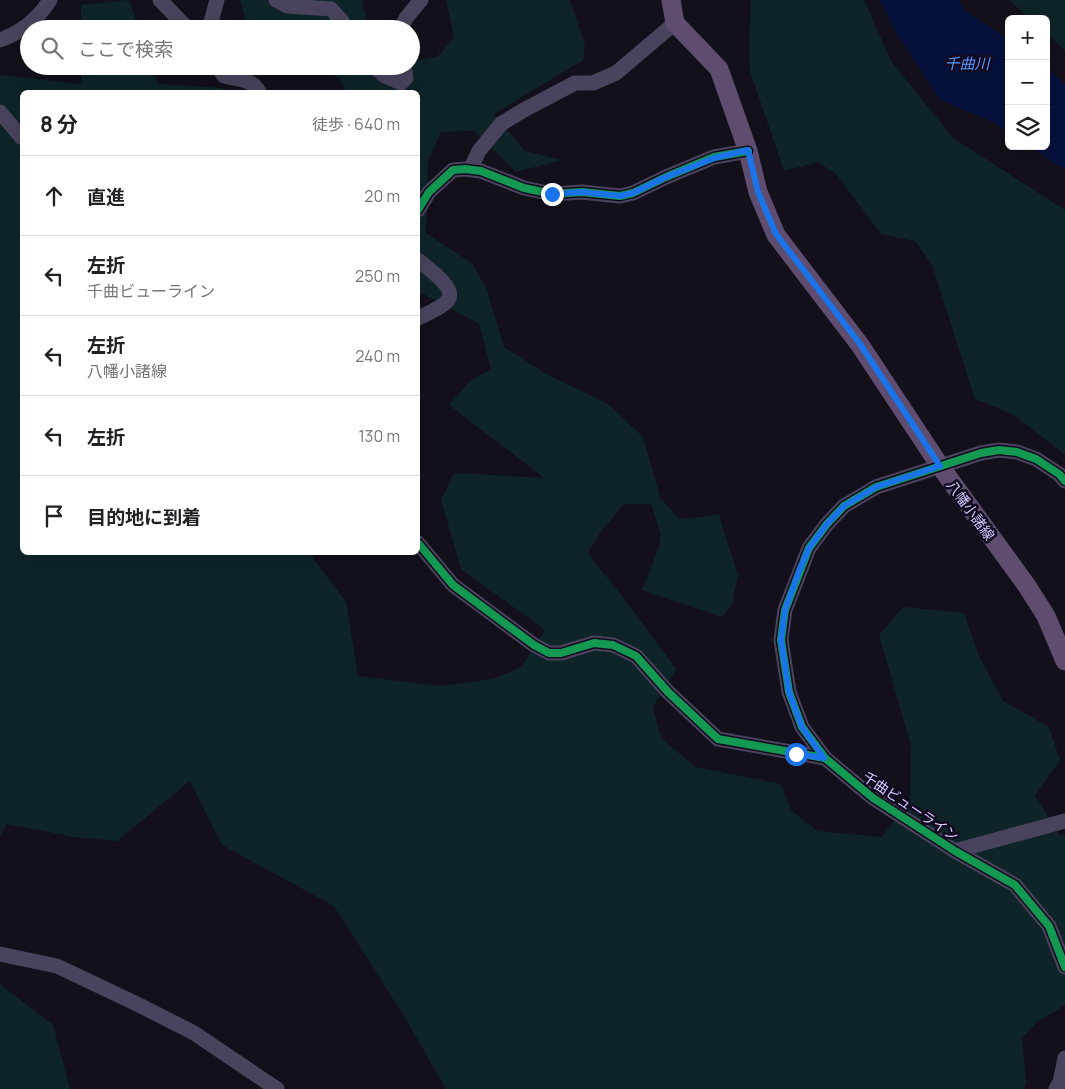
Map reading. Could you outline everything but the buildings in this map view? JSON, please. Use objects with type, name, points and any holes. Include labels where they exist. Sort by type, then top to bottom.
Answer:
[{"type":"main road","points":[[671,0],[675,23]]},
{"type":"main road","name":"八幡小諸線","points":[[675,23],[719,69],[748,150],[758,192],[776,234],[860,344],[940,466],[1027,586],[1046,616],[1065,661]]},
{"type":"street","points":[[33,20],[44,10],[50,0]]},
{"type":"street","points":[[160,0],[179,20]]},
{"type":"street","points":[[211,20],[217,0]]},
{"type":"street","points":[[276,0],[287,6],[331,9],[341,20]]},
{"type":"street","points":[[405,20],[420,0]]},
{"type":"street","points":[[470,170],[479,151],[501,124],[575,83],[593,83],[616,73],[675,23]]},
{"type":"street","points":[[0,40],[20,30]]},
{"type":"street","points":[[223,75],[252,83],[258,90]]},
{"type":"street","points":[[384,75],[401,83],[406,78],[406,75]]},
{"type":"street","points":[[0,112],[20,136]]},
{"type":"street","points":[[420,207],[429,192],[453,170],[481,171],[524,188],[552,194],[582,192],[620,196],[633,193],[666,177],[714,158],[748,150]]},
{"type":"street","points":[[420,262],[444,283],[449,290],[450,296],[447,302],[420,317]]},
{"type":"street","name":"千曲ビューライン","points":[[1065,480],[1036,459],[1017,452],[999,450],[981,453],[876,487],[844,506],[827,524],[809,548],[785,610],[781,640],[789,692],[802,727],[824,758],[873,798],[955,851],[1015,885],[1049,926],[1065,967]]},
{"type":"street","points":[[420,545],[452,585],[549,653],[561,653],[594,643],[613,644],[636,656],[668,692],[718,739],[824,758]]},
{"type":"street","points":[[955,851],[1065,821]]},
{"type":"street","points":[[0,954],[58,966],[139,1005],[194,1033],[277,1089]]},
{"type":"street","points":[[1056,1089],[1060,1082],[1065,1058]]},
{"type":"green space","points":[[129,0],[136,20],[81,20],[81,5]]},
{"type":"green space","points":[[240,0],[362,0],[367,20],[246,20]]},
{"type":"green space","points":[[446,0],[570,0],[585,45],[583,60],[494,114],[525,151],[562,160],[516,172],[474,131],[441,132],[428,161],[426,233],[473,264],[487,290],[504,347],[548,375],[608,404],[643,437],[660,497],[679,519],[719,515],[738,576],[732,605],[722,617],[642,590],[659,547],[661,534],[651,504],[624,504],[600,533],[588,553],[676,669],[653,707],[663,740],[696,767],[781,784],[791,810],[817,831],[882,837],[910,799],[911,745],[879,635],[903,607],[964,613],[978,654],[1003,701],[1049,727],[1060,760],[1035,795],[1060,836],[1065,835],[1065,1005],[1037,1022],[1022,1038],[1026,1084],[1023,1089],[446,1089],[404,1016],[334,906],[222,845],[190,781],[117,841],[75,837],[7,824],[0,836],[0,75],[81,84],[81,75],[155,75],[159,84],[222,88],[223,90],[20,90],[20,555],[311,555],[346,602],[358,676],[440,686],[493,679],[521,667],[545,630],[461,569],[441,500],[454,473],[544,478],[449,405],[470,381],[491,369],[479,324],[420,292],[420,90],[346,90],[339,78],[333,75],[420,75],[420,60],[438,56],[454,37]]},
{"type":"green space","points":[[751,0],[864,0],[891,61],[953,138],[1065,210],[1065,455],[1014,415],[975,399],[932,265],[915,241],[881,234],[837,175],[818,162],[784,171],[750,71]]},
{"type":"green space","points":[[1009,0],[1065,0],[1065,51],[1050,37],[1050,15],[1026,15]]},
{"type":"green space","points":[[0,984],[53,1025],[70,1089],[0,1089]]},
{"type":"water","name":"千曲川","points":[[880,0],[959,0],[964,10],[1005,37],[1005,130],[991,121],[940,100],[895,31]]},
{"type":"water","points":[[1050,71],[1065,84],[1065,170],[1035,150],[1050,150]]},
{"type":"cycle path","points":[[420,207],[429,192],[453,170],[481,171],[524,188],[552,194],[582,192],[620,196],[633,193],[714,157],[748,151]]},
{"type":"cycle path","points":[[1065,481],[1059,474],[1036,459],[1017,452],[999,450],[981,453],[876,487],[844,506],[827,524],[809,548],[785,610],[781,640],[789,692],[802,727],[825,758],[873,798],[955,851],[1015,885],[1049,926],[1065,967]]},
{"type":"cycle path","points":[[420,545],[453,585],[534,645],[549,653],[561,653],[594,643],[613,645],[636,656],[668,692],[718,739],[825,758]]},
{"type":"route","points":[[552,194],[582,192],[620,196],[633,193],[666,177],[714,158],[748,150],[758,192],[776,234],[860,344],[940,466],[876,487],[844,506],[827,524],[809,548],[785,610],[781,640],[789,692],[802,727],[824,758],[796,754]]}]
